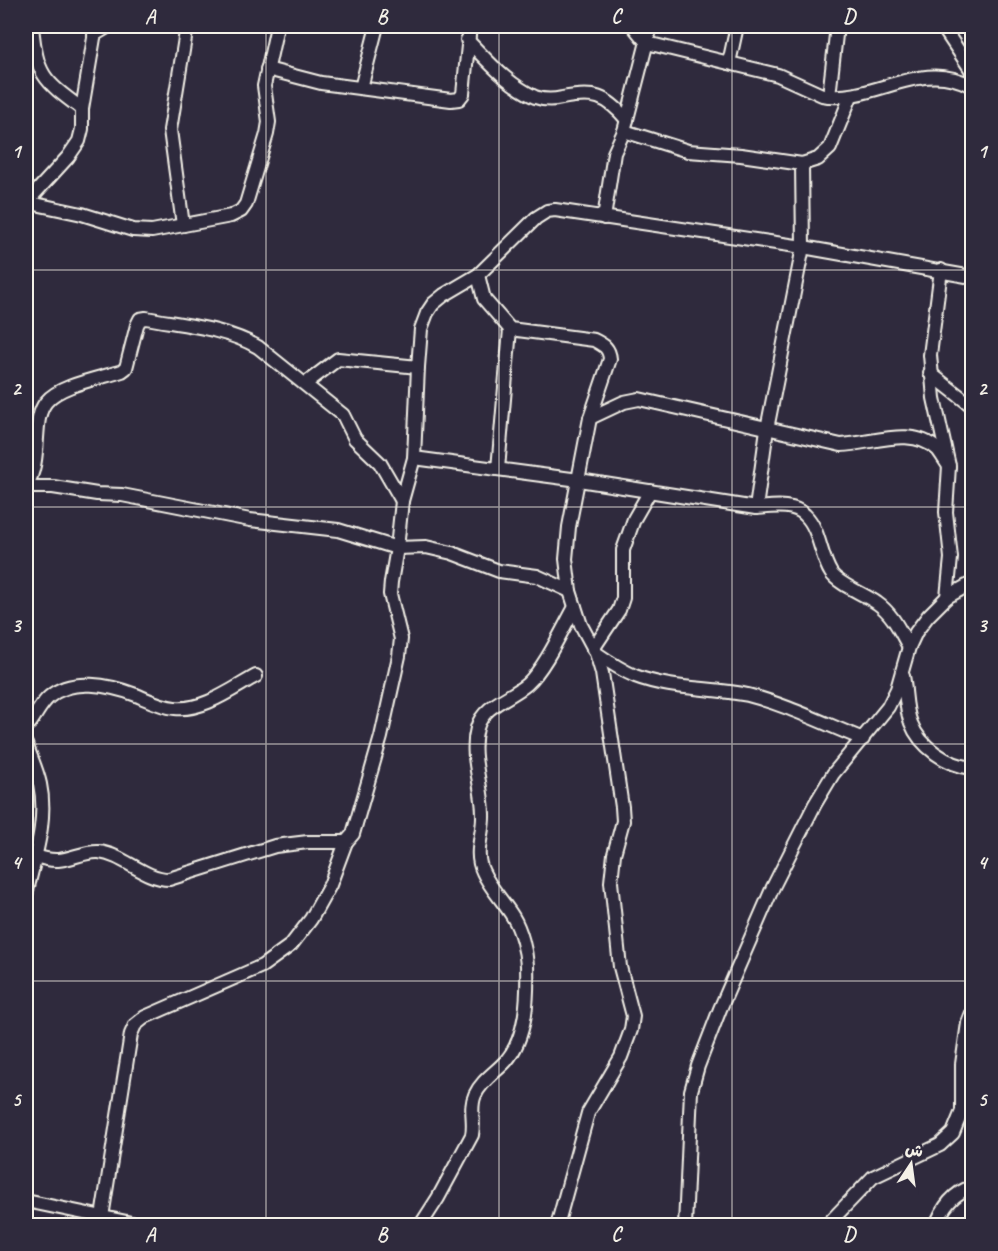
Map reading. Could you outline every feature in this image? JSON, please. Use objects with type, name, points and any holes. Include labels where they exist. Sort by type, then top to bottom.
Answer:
[{"type":"street","points":[[32,26],[34,52],[43,76],[53,88],[82,109]]},
{"type":"street","points":[[26,202],[68,157],[79,141],[95,30],[110,26]]},
{"type":"street","points":[[183,225],[170,130],[187,26]]},
{"type":"street","points":[[26,202],[82,214],[133,230],[152,231],[231,216],[241,211],[246,204],[267,134],[269,122],[264,86],[277,26]]},
{"type":"street","points":[[361,88],[377,26]]},
{"type":"street","points":[[267,69],[314,82],[451,100],[459,99],[463,94],[470,26]]},
{"type":"street","points":[[633,26],[647,42],[790,79],[829,96],[851,96],[915,78],[936,77],[972,86]]},
{"type":"street","points":[[604,218],[614,153],[626,126],[651,26]]},
{"type":"street","points":[[729,63],[737,26]]},
{"type":"street","points":[[829,96],[837,26]]},
{"type":"street","points":[[942,26],[972,71]]},
{"type":"street","points":[[467,40],[504,76],[536,97],[555,100],[592,95],[604,99],[614,105],[626,126],[688,151],[741,155],[802,164],[818,159],[830,148],[851,96]]},
{"type":"street","points":[[756,507],[767,429],[803,247],[802,164]]},
{"type":"street","points":[[102,1217],[131,1034],[135,1025],[145,1017],[164,1008],[262,966],[291,945],[311,919],[330,885],[346,842],[353,834],[381,736],[399,656],[401,639],[390,594],[402,501],[414,458],[421,329],[433,304],[478,275],[536,218],[547,211],[555,210],[803,247],[972,277]]},
{"type":"street","points":[[941,270],[930,355],[930,373],[949,466],[946,512],[951,558],[947,597]]},
{"type":"street","points":[[478,275],[484,299],[510,329],[594,340],[604,345],[609,351],[610,359],[590,418],[566,559],[570,591],[575,607],[602,672],[621,795],[622,821],[614,854],[611,882],[620,967],[633,1016],[631,1030],[621,1057],[588,1113],[557,1226]]},
{"type":"street","points":[[402,501],[380,463],[355,439],[343,415],[245,339],[146,318],[140,319],[137,325],[126,368],[56,392],[46,402],[38,424],[35,466],[26,487],[122,495],[250,520],[324,527],[397,548],[426,547],[452,553],[499,571],[537,576],[570,591]]},
{"type":"street","points":[[498,469],[510,329]]},
{"type":"street","points":[[305,384],[338,359],[418,367]]},
{"type":"street","points":[[930,373],[972,406]]},
{"type":"street","points":[[590,418],[624,402],[639,399],[841,445],[856,445],[898,437],[911,438],[924,441],[938,450],[949,466]]},
{"type":"street","points":[[414,458],[756,507],[786,507],[799,510],[806,515],[813,526],[832,576],[887,610],[909,647]]},
{"type":"street","points":[[595,651],[619,610],[623,598],[623,550],[634,519],[650,491]]},
{"type":"street","points":[[686,1226],[692,1091],[698,1066],[768,898],[809,814],[833,774],[888,707],[897,689],[909,647],[916,632],[947,597],[972,583]]},
{"type":"street","points":[[420,1226],[472,1135],[474,1127],[472,1108],[475,1096],[480,1087],[508,1059],[518,1040],[527,993],[527,962],[515,919],[483,874],[478,862],[483,816],[475,762],[477,727],[491,708],[528,684],[543,663],[575,607]]},
{"type":"street","points":[[595,651],[620,669],[637,677],[657,683],[726,691],[768,701],[863,739]]},
{"type":"street","points":[[902,669],[910,722],[926,746],[947,761],[972,768]]},
{"type":"street","points":[[26,725],[30,723],[46,699],[61,688],[73,685],[128,692],[176,708],[196,706],[255,676]]},
{"type":"street","points":[[26,744],[36,768],[43,803],[42,823],[30,855],[26,895]]},
{"type":"street","points":[[30,855],[56,860],[100,852],[159,879],[169,879],[275,846],[308,842],[346,842]]},
{"type":"street","points":[[826,1226],[873,1177],[940,1145],[953,1133],[962,1111],[962,1064],[968,1023],[972,1013]]},
{"type":"street","points":[[936,1226],[941,1211],[961,1190],[972,1187]]},
{"type":"street","points":[[26,1201],[146,1226]]}]
